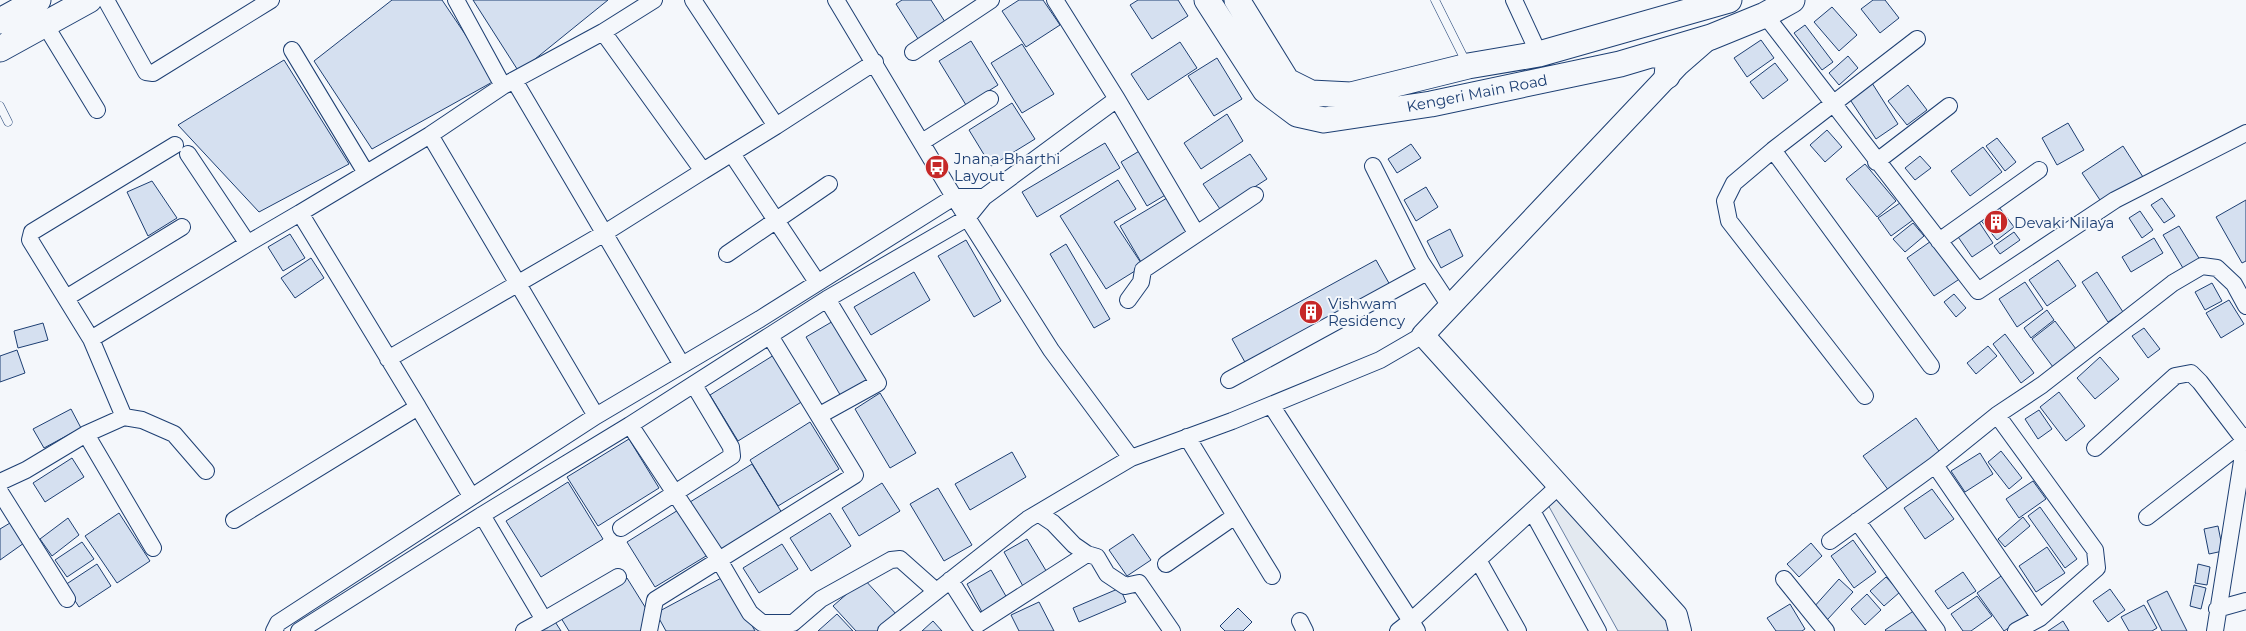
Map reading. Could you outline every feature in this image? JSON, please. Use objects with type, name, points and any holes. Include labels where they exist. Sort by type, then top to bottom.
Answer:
[{"type":"main road","points":[[0,21],[36,7],[89,0]]},
{"type":"main road","name":"Kengeri Main Road","points":[[1207,0],[1264,90],[1297,114],[1324,120],[1431,104],[1620,64],[1711,37],[1765,15],[1792,0]]},
{"type":"main road","name":"Kengeri Main Road","points":[[1237,0],[1287,81],[1311,93],[1351,95],[1468,66],[1538,54],[1730,0]]},
{"type":"main road","points":[[0,49],[36,7]]},
{"type":"main road","points":[[1651,55],[1661,54],[1666,58],[1668,64],[1667,76]]},
{"type":"street","points":[[106,0],[146,72],[152,73],[271,0]]},
{"type":"street","points":[[456,0],[603,234],[682,365]]},
{"type":"street","points":[[693,0],[776,126]]},
{"type":"street","points":[[836,0],[954,197],[1051,350],[1131,458]]},
{"type":"street","points":[[913,52],[991,0]]},
{"type":"street","points":[[1055,0],[1117,99],[1196,233]]},
{"type":"street","points":[[1514,0],[1538,54]]},
{"type":"street","points":[[91,339],[252,240],[430,135],[509,83],[603,32],[645,2]]},
{"type":"street","points":[[36,7],[97,110]]},
{"type":"street","points":[[1765,15],[1876,162],[1978,291],[2115,200],[2246,133]]},
{"type":"street","points":[[603,32],[703,171]]},
{"type":"street","points":[[886,631],[1038,513],[1131,458],[1271,405],[1380,360],[1423,335],[1667,76],[1711,37]]},
{"type":"street","points":[[1865,396],[1729,221],[1725,201],[1734,183],[1773,150],[1917,39]]},
{"type":"street","points":[[292,50],[366,173]]},
{"type":"street","points":[[388,359],[603,234],[732,154],[874,62]]},
{"type":"street","points":[[922,142],[990,99]]},
{"type":"street","points":[[299,631],[482,515],[694,385],[827,299],[967,218],[984,197],[1117,99]]},
{"type":"street","points":[[1876,162],[1949,106]]},
{"type":"street","points":[[430,135],[596,416]]},
{"type":"street","points":[[124,418],[91,339],[30,240],[32,232],[182,150],[244,239],[248,242],[252,240]]},
{"type":"street","points":[[1773,150],[1931,366]]},
{"type":"street","points":[[732,154],[817,282]]},
{"type":"street","points":[[1373,166],[1427,272],[1450,306]]},
{"type":"street","points":[[1939,242],[2039,170]]},
{"type":"street","points":[[727,254],[829,184]]},
{"type":"street","points":[[1128,300],[1141,282],[1143,270],[1254,195]]},
{"type":"street","points":[[277,628],[471,496],[596,416],[760,319],[954,197],[984,197]]},
{"type":"street","points":[[300,213],[471,496]]},
{"type":"street","points":[[66,298],[182,227]]},
{"type":"street","points":[[1830,541],[1934,466],[1997,416],[2042,386],[2172,283],[2202,266],[2217,268],[2234,284],[2246,306]]},
{"type":"street","points":[[1230,380],[1427,272]]},
{"type":"street","points":[[820,415],[878,383],[827,299]]},
{"type":"street","points":[[1423,335],[1676,615],[1680,631]]},
{"type":"street","points":[[649,631],[655,600],[855,475],[770,336]]},
{"type":"street","points":[[2095,448],[2175,376],[2191,373],[2246,439],[2217,609],[2215,631]]},
{"type":"street","points":[[621,528],[729,459],[733,453],[694,385]]},
{"type":"street","points":[[1271,405],[1414,626]]},
{"type":"street","points":[[234,520],[418,407]]},
{"type":"street","points":[[1997,416],[2095,550],[2097,568],[2040,618],[2016,631]]},
{"type":"street","points":[[0,482],[26,470],[86,434],[124,418],[142,420],[174,434],[206,471]]},
{"type":"street","points":[[630,425],[719,560],[750,613],[762,623],[793,623],[821,599],[891,560],[900,559],[936,591]]},
{"type":"street","points":[[86,434],[153,548]]},
{"type":"street","points":[[1187,437],[1272,576]]},
{"type":"street","points":[[2148,517],[2246,439]]},
{"type":"street","points":[[1934,466],[2040,618]]},
{"type":"street","points":[[1398,631],[1414,626],[1478,560],[1559,486]]},
{"type":"street","points":[[0,492],[67,600]]},
{"type":"street","points":[[1532,510],[1598,631]]},
{"type":"street","points":[[1038,513],[1053,523],[1074,545],[1087,554],[1097,557],[1107,574],[1124,586],[1139,583],[1172,631]]},
{"type":"street","points":[[482,515],[544,620]]},
{"type":"street","points":[[1166,564],[1236,516]]},
{"type":"street","points":[[1857,521],[1937,631]]},
{"type":"street","points":[[950,580],[978,624],[1087,554]]},
{"type":"street","points":[[1478,560],[1518,631]]},
{"type":"street","points":[[524,631],[618,577]]},
{"type":"street","points":[[1784,578],[1826,631]]},
{"type":"street","points":[[2217,609],[2246,601]]},
{"type":"lane","points":[[1435,0],[1468,66]]},
{"type":"lane","points":[[0,106],[8,122]]},
{"type":"shaded area","points":[[1558,492],[1687,631],[1618,631],[1547,503]]},
{"type":"building","points":[[392,0],[442,0],[496,80],[372,149],[314,61]]},
{"type":"building","points":[[473,0],[608,0],[519,72]]},
{"type":"building","points":[[902,0],[931,0],[947,25],[920,42],[896,4]]},
{"type":"building","points":[[1019,0],[1043,0],[1060,25],[1026,47],[1002,11]]},
{"type":"building","points":[[1138,0],[1178,0],[1188,16],[1152,39],[1130,5]]},
{"type":"building","points":[[1873,0],[1885,0],[1899,18],[1880,33],[1861,9]]},
{"type":"building","points":[[1832,7],[1857,35],[1839,51],[1814,22]]},
{"type":"building","points":[[1805,25],[1833,62],[1822,70],[1794,33]]},
{"type":"building","points":[[1761,40],[1774,58],[1747,77],[1734,58]]},
{"type":"building","points":[[971,41],[998,85],[966,105],[939,61]]},
{"type":"building","points":[[1180,42],[1197,68],[1148,100],[1131,74]]},
{"type":"building","points":[[1022,44],[1054,94],[1022,113],[991,63]]},
{"type":"building","points":[[1848,56],[1858,68],[1839,85],[1829,73]]},
{"type":"building","points":[[1217,58],[1242,99],[1214,116],[1188,76]]},
{"type":"building","points":[[284,60],[349,164],[259,212],[178,125]]},
{"type":"building","points":[[1775,63],[1788,80],[1763,99],[1750,82]]},
{"type":"building","points":[[1872,83],[1898,124],[1876,139],[1849,98]]},
{"type":"building","points":[[1908,85],[1927,110],[1907,125],[1888,101]]},
{"type":"building","points":[[1012,103],[1035,139],[991,166],[969,130]]},
{"type":"building","points":[[1227,114],[1243,141],[1201,169],[1184,143]]},
{"type":"building","points":[[2068,123],[2084,150],[2057,165],[2042,138]]},
{"type":"building","points":[[1827,130],[1842,147],[1825,162],[1810,145]]},
{"type":"building","points":[[1997,138],[2016,162],[2005,171],[1986,146]]},
{"type":"building","points":[[1105,143],[1120,168],[1037,217],[1022,192]]},
{"type":"building","points":[[1411,144],[1421,158],[1397,173],[1388,159]]},
{"type":"building","points":[[2123,146],[2143,177],[2102,203],[2082,173]]},
{"type":"building","points":[[1983,147],[2002,172],[1970,196],[1951,171]]},
{"type":"building","points":[[1141,150],[1167,194],[1147,206],[1121,162]]},
{"type":"building","points":[[1250,154],[1267,179],[1220,209],[1203,184]]},
{"type":"building","points":[[1920,156],[1931,168],[1915,180],[1905,168]]},
{"type":"building","points":[[1865,164],[1896,201],[1877,217],[1846,179]]},
{"type":"building","points":[[1118,180],[1136,209],[1114,222],[1143,266],[1106,289],[1060,216]]},
{"type":"building","points":[[152,181],[177,218],[148,236],[127,192]]},
{"type":"building","points":[[1426,187],[1438,207],[1416,221],[1404,200]]},
{"type":"building","points":[[1172,195],[1193,231],[1141,262],[1120,226]]},
{"type":"building","points":[[2162,198],[2175,216],[2164,223],[2151,205]]},
{"type":"building","points":[[2246,200],[2246,261],[2242,263],[2216,217]]},
{"type":"building","points":[[1900,203],[1913,220],[1891,236],[1878,218]]},
{"type":"building","name":"Devaki Nilaya","points":[[1996,203],[2014,227],[1997,240],[1978,217]]},
{"type":"building","points":[[2140,211],[2153,230],[2142,238],[2129,218]]},
{"type":"building","points":[[1975,216],[1993,243],[1972,257],[1954,231]]},
{"type":"building","points":[[1913,223],[1924,236],[1905,252],[1893,239]]},
{"type":"building","points":[[2179,226],[2202,263],[2186,273],[2163,235]]},
{"type":"building","points":[[1450,229],[1463,256],[1441,268],[1427,241]]},
{"type":"building","points":[[2014,232],[2020,240],[2000,254],[1994,246]]},
{"type":"building","points":[[290,234],[305,258],[283,271],[268,247]]},
{"type":"building","points":[[2154,238],[2163,253],[2131,272],[2122,257]]},
{"type":"building","points":[[1934,239],[1961,278],[1934,296],[1907,258]]},
{"type":"building","points":[[966,240],[1001,301],[974,317],[938,256]]},
{"type":"building","points":[[1066,244],[1110,319],[1094,328],[1050,254]]},
{"type":"building","points":[[311,258],[324,278],[295,298],[281,278]]},
{"type":"building","name":"Vishwam Residency","points":[[1376,260],[1390,285],[1246,364],[1232,339]]},
{"type":"building","points":[[2058,260],[2076,286],[2047,306],[2029,280]]},
{"type":"building","points":[[914,272],[930,300],[871,335],[854,307]]},
{"type":"building","points":[[2097,272],[2123,312],[2108,322],[2082,282]]},
{"type":"building","points":[[2025,282],[2043,309],[2017,327],[1999,299]]},
{"type":"building","points":[[2212,283],[2222,301],[2205,310],[2195,292]]},
{"type":"building","points":[[1954,294],[1966,308],[1956,317],[1944,302]]},
{"type":"building","points":[[2229,300],[2244,324],[2221,338],[2206,313]]},
{"type":"building","points":[[2047,310],[2054,320],[2031,338],[2024,328]]},
{"type":"building","points":[[835,320],[871,381],[842,398],[806,337]]},
{"type":"building","points":[[2055,321],[2076,349],[2053,367],[2032,339]]},
{"type":"building","points":[[43,323],[48,340],[18,348],[14,331]]},
{"type":"building","points":[[2144,328],[2160,349],[2148,358],[2132,336]]},
{"type":"building","points":[[2005,334],[2034,373],[2021,383],[1993,344]]},
{"type":"building","points":[[1988,346],[1997,356],[1976,374],[1967,363]]},
{"type":"building","points":[[17,350],[25,373],[0,382],[0,356]]},
{"type":"building","points":[[774,355],[803,401],[738,441],[710,395]]},
{"type":"building","points":[[2100,357],[2119,379],[2095,399],[2077,378]]},
{"type":"building","points":[[2059,392],[2085,426],[2066,441],[2040,407]]},
{"type":"building","points":[[880,393],[916,453],[890,468],[855,409]]},
{"type":"building","points":[[71,409],[81,428],[44,448],[33,429]]},
{"type":"building","points":[[2039,410],[2052,429],[2038,439],[2025,419]]},
{"type":"building","points":[[1916,418],[1941,454],[1889,491],[1863,456]]},
{"type":"building","points":[[810,422],[839,469],[778,506],[750,460]]},
{"type":"building","points":[[629,439],[659,488],[598,526],[567,477]]},
{"type":"building","points":[[2001,451],[2022,478],[2009,489],[1988,462]]},
{"type":"building","points":[[1012,452],[1026,477],[970,510],[955,484]]},
{"type":"building","points":[[1980,453],[1993,474],[1965,492],[1951,471]]},
{"type":"building","points":[[72,458],[84,477],[45,502],[33,483]]},
{"type":"building","points":[[752,464],[782,513],[720,551],[690,502]]},
{"type":"building","points":[[2033,481],[2046,499],[2019,518],[2006,499]]},
{"type":"building","points":[[568,482],[603,539],[541,577],[506,521]]},
{"type":"building","points":[[882,483],[900,511],[859,536],[842,508]]},
{"type":"building","points":[[938,488],[972,545],[944,561],[910,504]]},
{"type":"building","points":[[1932,489],[1954,519],[1925,539],[1904,508]]},
{"type":"building","points":[[683,507],[711,553],[655,587],[627,542]]},
{"type":"building","points":[[2040,507],[2077,559],[2065,568],[2028,516]]},
{"type":"building","points":[[119,513],[150,561],[117,583],[85,536]]},
{"type":"building","points":[[830,513],[851,546],[811,571],[790,538]]},
{"type":"building","points":[[2023,517],[2030,526],[2005,547],[1998,539]]},
{"type":"building","points":[[68,518],[79,535],[52,556],[40,539]]},
{"type":"building","points":[[10,523],[24,543],[0,560],[0,529]]},
{"type":"building","points":[[2218,526],[2223,551],[2209,554],[2204,529]]},
{"type":"building","points":[[1133,534],[1151,560],[1127,576],[1109,550]]},
{"type":"building","points":[[1027,539],[1048,574],[1024,588],[1004,552]]},
{"type":"building","points":[[1853,540],[1876,572],[1854,588],[1831,556]]},
{"type":"building","points":[[82,542],[94,559],[67,577],[55,560]]},
{"type":"building","points":[[1811,543],[1822,556],[1799,577],[1787,564]]},
{"type":"building","points":[[782,544],[798,569],[759,593],[743,568]]},
{"type":"building","points":[[2047,547],[2065,573],[2036,592],[2019,566]]},
{"type":"building","points":[[97,564],[111,586],[79,607],[65,585]]},
{"type":"building","points":[[2198,564],[2210,567],[2207,585],[2195,583]]},
{"type":"building","points":[[991,570],[1007,598],[982,612],[967,584]]},
{"type":"building","points":[[1963,572],[1976,591],[1948,609],[1935,591]]},
{"type":"building","points":[[2004,574],[2031,613],[2004,631],[1977,593]]},
{"type":"building","points":[[725,576],[755,631],[666,631],[656,613]]},
{"type":"building","points":[[1886,577],[1900,592],[1884,606],[1870,591]]},
{"type":"building","points":[[627,578],[655,623],[642,631],[569,631],[561,618]]},
{"type":"building","points":[[864,579],[897,615],[879,631],[856,631],[833,606]]},
{"type":"building","points":[[1839,579],[1853,592],[1827,620],[1813,608]]},
{"type":"building","points":[[2194,585],[2206,588],[2201,609],[2190,606]]},
{"type":"building","points":[[1120,588],[1126,602],[1079,622],[1073,608]]},
{"type":"building","points":[[2110,589],[2125,610],[2108,622],[2093,601]]},
{"type":"building","points":[[2167,591],[2187,631],[2162,631],[2147,601]]},
{"type":"building","points":[[1867,594],[1881,610],[1865,625],[1851,609]]},
{"type":"building","points":[[1977,596],[1992,616],[1971,631],[1963,631],[1951,614]]},
{"type":"building","points":[[1039,602],[1054,631],[1019,631],[1011,615]]},
{"type":"building","points":[[1790,604],[1805,629],[1802,631],[1776,631],[1767,618]]},
{"type":"building","points":[[2144,605],[2157,628],[2152,631],[2129,631],[2121,617]]},
{"type":"building","points":[[1238,608],[1252,622],[1243,631],[1225,631],[1220,626]]},
{"type":"building","points":[[1915,610],[1930,631],[1885,630]]},
{"type":"building","points":[[837,614],[853,631],[818,631]]},
{"type":"building","points":[[552,617],[561,631],[529,631]]},
{"type":"building","points":[[933,621],[942,631],[922,631]]},
{"type":"building","points":[[2063,621],[2069,631],[2048,631]]},
{"type":"place","name":"Jnana Bharthi Layout","points":[[937,167]]},
{"type":"place","name":"Devaki Nilaya","points":[[1996,222]]},
{"type":"place","name":"Vishwam Residency","points":[[1311,312]]}]
